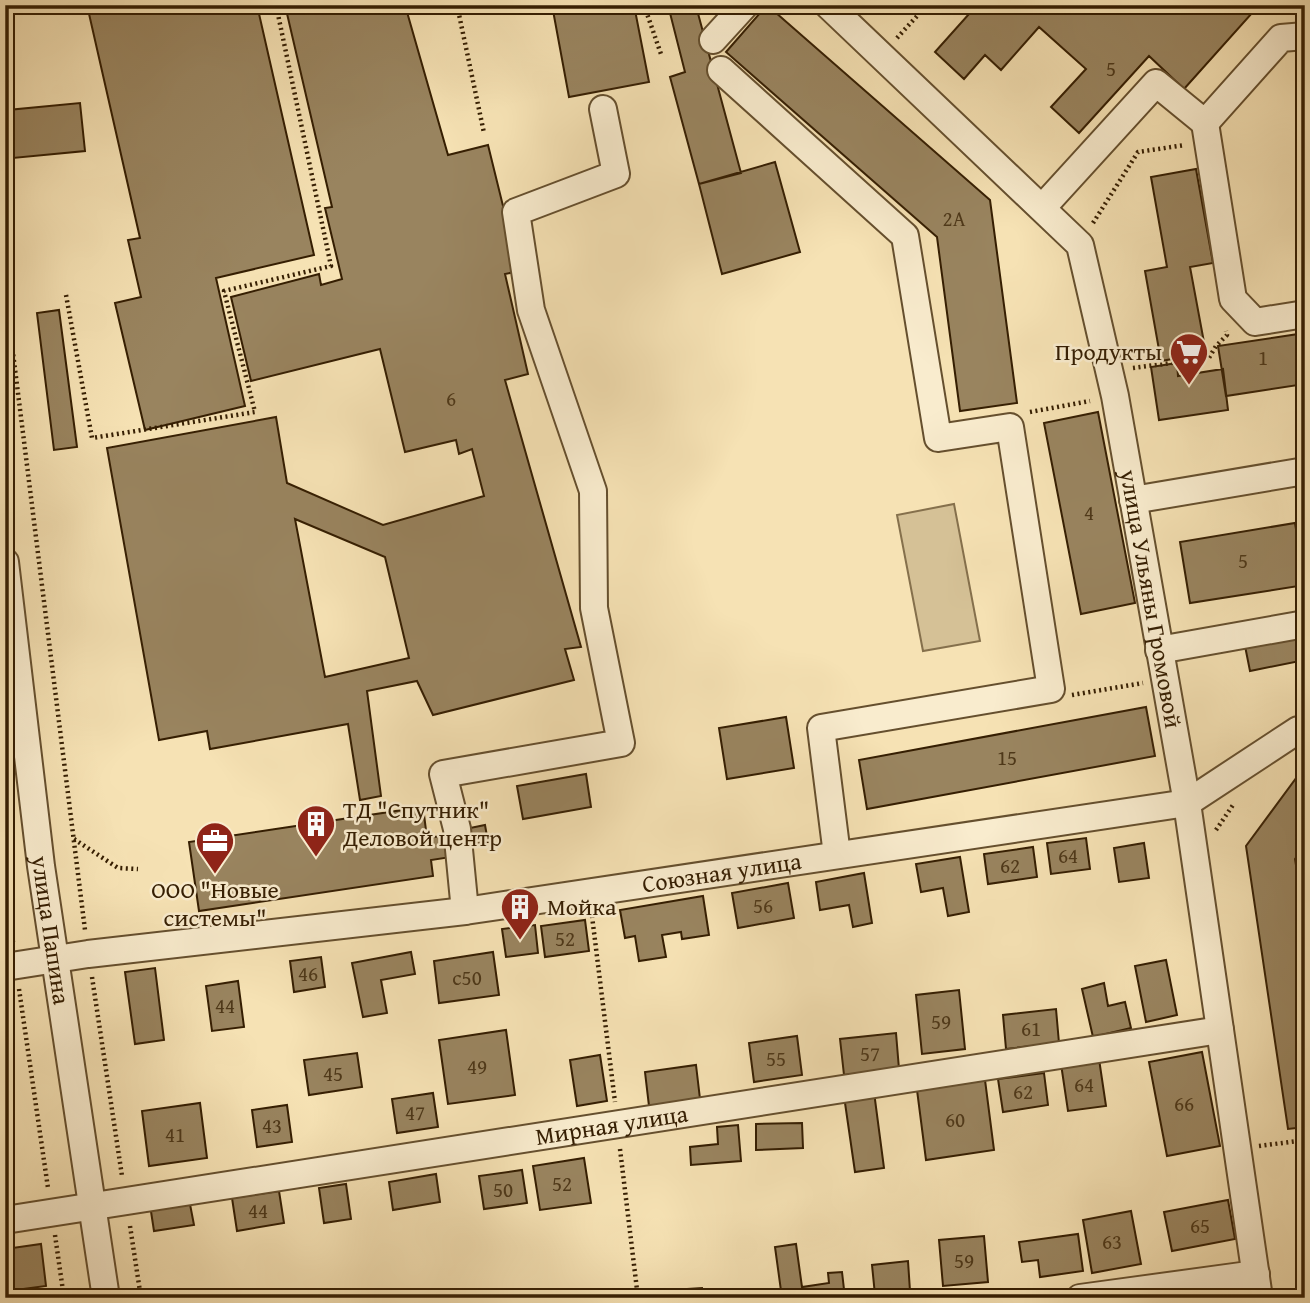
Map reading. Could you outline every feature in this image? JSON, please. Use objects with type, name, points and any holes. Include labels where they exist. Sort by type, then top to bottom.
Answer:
[{"type":"street","points":[[713,40],[745,5]]},
{"type":"street","points":[[828,5],[1080,244]]},
{"type":"street","points":[[1207,132],[1281,38],[1305,36]]},
{"type":"street","points":[[721,70],[905,236],[938,438],[1010,426],[1051,689],[821,728],[837,855]]},
{"type":"street","points":[[1042,208],[1156,83],[1207,132],[1233,299],[1255,321],[1305,314]]},
{"type":"street","points":[[465,911],[457,829],[443,774],[621,743],[594,608],[593,491],[531,310],[516,212],[616,174],[603,109]]},
{"type":"street","name":"улица Ульяны Громовой","points":[[1080,244],[1112,384],[1187,803],[1258,1286]]},
{"type":"street","points":[[1133,500],[1305,471]]},
{"type":"street","name":"улица Папина","points":[[5,562],[41,866],[106,1298]]},
{"type":"street","points":[[1159,650],[1305,624]]},
{"type":"street","points":[[1187,803],[1298,730],[1305,729]]},
{"type":"street","name":"Союзная улица","points":[[10,966],[88,954],[465,911],[1187,803]]},
{"type":"street","name":"Мирная улица","points":[[5,1220],[1220,1030]]},
{"type":"street","points":[[1080,1298],[1258,1286]]},
{"type":"path","points":[[66,295],[92,438],[255,412],[224,291],[331,266],[276,5]]},
{"type":"path","points":[[457,5],[484,133]]},
{"type":"path","points":[[644,5],[662,57]]},
{"type":"path","points":[[881,56],[927,5]]},
{"type":"path","points":[[1080,244],[1138,152],[1207,132]]},
{"type":"path","points":[[5,289],[88,954],[141,1298]]},
{"type":"path","points":[[1010,426],[1016,414],[1209,358],[1227,335],[1225,322]]},
{"type":"path","points":[[1069,700],[1068,695],[1152,681]]},
{"type":"path","points":[[74,839],[118,868],[138,869]]},
{"type":"path","points":[[5,870],[10,966],[64,1298]]},
{"type":"path","points":[[589,892],[638,1298]]},
{"type":"path","points":[[1238,1149],[1305,1139]]},
{"type":"shaded area","points":[[954,504],[980,641],[923,651],[897,515]]},
{"type":"building","points":[[87,5],[257,5],[314,255],[216,278],[245,406],[145,430],[115,303],[141,297],[128,240],[140,238]]},
{"type":"building","points":[[285,5],[405,5],[448,155],[488,145],[519,271],[505,274],[528,374],[505,380],[581,647],[565,649],[574,680],[433,715],[417,681],[367,691],[381,796],[360,800],[348,724],[210,749],[207,731],[159,740],[107,448],[276,417],[287,483],[383,525],[484,496],[472,449],[459,454],[456,440],[405,452],[380,349],[251,381],[231,297],[319,274],[321,285],[342,279],[325,208],[332,207]],"holes":[[[295,519],[385,557],[409,658],[325,677]]]},
{"type":"building","points":[[552,5],[634,5],[649,82],[569,97]]},
{"type":"building","points":[[767,5],[990,200],[1017,403],[960,411],[937,237],[726,52]]},
{"type":"building","points":[[977,5],[1255,7],[1184,89],[1149,56],[1079,133],[1051,107],[1086,69],[1039,27],[1001,70],[985,55],[964,79],[935,52]]},
{"type":"building","points":[[696,6],[741,173],[699,184],[670,77],[685,72],[670,13]]},
{"type":"building","points":[[80,103],[85,151],[13,158],[8,110]]},
{"type":"building","points":[[775,162],[800,252],[722,274],[699,184]]},
{"type":"building","points":[[1196,169],[1213,263],[1190,267],[1206,353],[1161,361],[1145,271],[1167,267],[1151,177]]},
{"type":"building","points":[[59,310],[77,447],[54,450],[37,313]]},
{"type":"building","points":[[1305,333],[1305,384],[1226,396],[1218,346]]},
{"type":"building","name":"Продукты","points":[[1177,363],[1178,376],[1223,369],[1228,410],[1159,420],[1151,367]]},
{"type":"building","points":[[1098,412],[1135,603],[1081,614],[1044,423]]},
{"type":"building","points":[[1295,523],[1305,585],[1190,603],[1180,542]]},
{"type":"building","points":[[1305,634],[1305,660],[1250,671],[1245,646]]},
{"type":"building","points":[[1146,707],[1155,756],[867,809],[859,760]]},
{"type":"building","points":[[786,717],[794,768],[727,779],[719,728]]},
{"type":"building","points":[[1305,766],[1305,846],[1295,859],[1305,921],[1305,1127],[1288,1129],[1246,846]]},
{"type":"building","points":[[586,774],[591,807],[523,819],[517,786]]},
{"type":"building","name":"ТД \"Спутник\" Деловой центр","points":[[423,807],[427,838],[448,835],[451,857],[431,860],[433,876],[199,911],[189,842]]},
{"type":"building","points":[[485,825],[488,842],[472,845],[470,828]]},
{"type":"building","points":[[1086,838],[1090,869],[1051,874],[1047,843]]},
{"type":"building","points":[[1144,843],[1149,878],[1119,882],[1114,848]]},
{"type":"building","points":[[1033,847],[1037,877],[988,884],[984,854]]},
{"type":"building","points":[[960,857],[969,912],[948,916],[943,888],[921,892],[916,864]]},
{"type":"building","points":[[864,873],[872,923],[853,927],[849,905],[820,910],[816,882]]},
{"type":"building","points":[[788,883],[794,918],[738,928],[732,893]]},
{"type":"building","points":[[703,896],[709,935],[682,939],[681,932],[662,935],[666,957],[639,961],[635,936],[625,938],[620,910]]},
{"type":"building","points":[[585,920],[589,951],[545,957],[541,926]]},
{"type":"building","name":"Мойка","points":[[535,925],[538,953],[506,957],[502,929]]},
{"type":"building","points":[[411,952],[415,974],[381,980],[387,1013],[363,1017],[352,963]]},
{"type":"building","points":[[493,952],[499,995],[439,1003],[434,961]]},
{"type":"building","points":[[321,957],[325,987],[294,992],[290,961]]},
{"type":"building","points":[[1166,960],[1177,1015],[1146,1022],[1135,966]]},
{"type":"building","points":[[155,968],[164,1040],[135,1044],[125,972]]},
{"type":"building","points":[[238,981],[244,1027],[212,1031],[206,986]]},
{"type":"building","points":[[1104,983],[1108,1006],[1125,1002],[1131,1028],[1093,1037],[1082,989]]},
{"type":"building","points":[[959,990],[965,1049],[922,1054],[916,995]]},
{"type":"building","points":[[1056,1009],[1059,1043],[1006,1049],[1003,1015]]},
{"type":"building","points":[[5,1012],[12,1054],[5,1055]]},
{"type":"building","points":[[506,1030],[515,1095],[448,1104],[439,1040]]},
{"type":"building","points":[[896,1033],[899,1069],[844,1075],[840,1039]]},
{"type":"building","points":[[797,1036],[802,1075],[754,1082],[749,1043]]},
{"type":"building","points":[[1202,1052],[1220,1146],[1167,1156],[1149,1062]]},
{"type":"building","points":[[357,1053],[362,1087],[309,1095],[304,1060]]},
{"type":"building","points":[[600,1055],[607,1101],[577,1106],[570,1060]]},
{"type":"building","points":[[1099,1059],[1106,1106],[1068,1111],[1061,1064]]},
{"type":"building","points":[[696,1065],[700,1099],[649,1106],[645,1072]]},
{"type":"building","points":[[1044,1073],[1048,1105],[1003,1112],[998,1079]]},
{"type":"building","points":[[985,1080],[994,1150],[926,1160],[917,1090]]},
{"type":"building","points":[[874,1092],[884,1168],[855,1172],[844,1096]]},
{"type":"building","points":[[433,1093],[438,1127],[397,1133],[392,1099]]},
{"type":"building","points":[[200,1103],[207,1158],[149,1166],[142,1111]]},
{"type":"building","points":[[287,1105],[292,1142],[257,1147],[252,1110]]},
{"type":"building","points":[[802,1123],[803,1148],[756,1150],[756,1124]]},
{"type":"building","points":[[738,1125],[741,1161],[691,1165],[690,1147],[718,1144],[717,1127]]},
{"type":"building","points":[[584,1158],[591,1203],[540,1210],[533,1166]]},
{"type":"building","points":[[522,1170],[527,1203],[484,1209],[479,1176]]},
{"type":"building","points":[[5,1171],[10,1211],[5,1212]]},
{"type":"building","points":[[436,1174],[440,1202],[393,1210],[389,1182]]},
{"type":"building","points":[[346,1184],[351,1219],[324,1223],[319,1188]]},
{"type":"building","points":[[279,1191],[284,1223],[237,1231],[232,1198]]},
{"type":"building","points":[[189,1199],[194,1225],[154,1231],[150,1205]]},
{"type":"building","points":[[1228,1200],[1235,1239],[1172,1251],[1164,1212]]},
{"type":"building","points":[[1131,1211],[1141,1264],[1092,1273],[1083,1220]]},
{"type":"building","points":[[1078,1234],[1083,1271],[1040,1277],[1038,1260],[1022,1262],[1019,1242]]},
{"type":"building","points":[[984,1236],[988,1282],[943,1286],[939,1240]]},
{"type":"building","points":[[41,1244],[46,1286],[8,1291],[5,1249]]},
{"type":"building","points":[[796,1244],[802,1287],[829,1283],[828,1273],[842,1272],[845,1298],[782,1298],[775,1247]]},
{"type":"building","points":[[908,1261],[910,1291],[875,1295],[872,1265]]},
{"type":"building","points":[[702,1288],[703,1298],[672,1298],[672,1290]]},
{"type":"building","points":[[1230,1290],[1232,1298],[1197,1298]]},
{"type":"place","name":"Продукты","points":[[1189,386]]},
{"type":"place","name":"ТД \"Спутник\" Деловой центр","points":[[316,858]]},
{"type":"place","name":"ООО \"Новые системы\"","points":[[215,875]]},
{"type":"place","name":"Мойка","points":[[520,941]]}]
